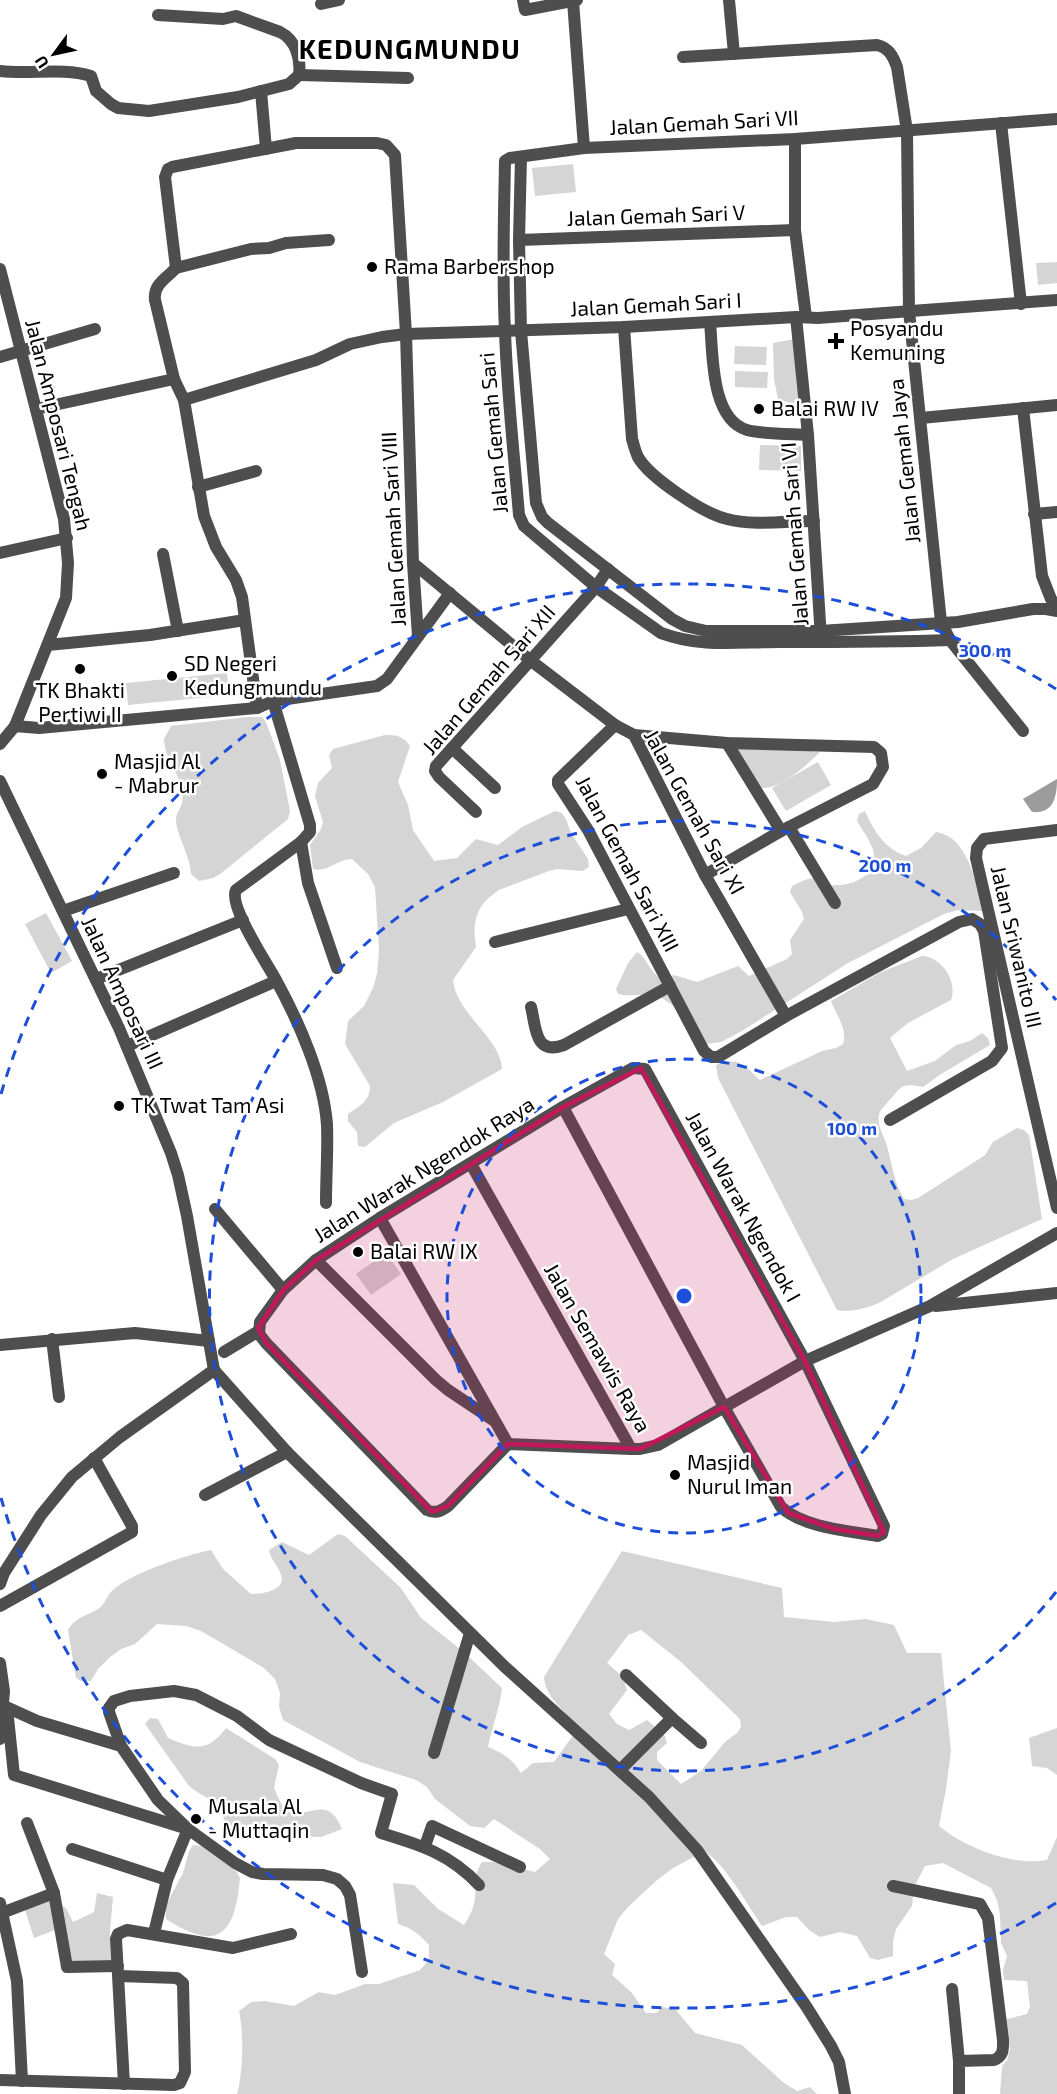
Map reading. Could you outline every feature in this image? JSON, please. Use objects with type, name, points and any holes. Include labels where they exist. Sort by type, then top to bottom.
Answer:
[{"type":"street","points":[[321,4],[339,0]]},
{"type":"street","points":[[523,0],[525,10],[575,0],[584,148]]},
{"type":"street","points":[[682,57],[734,54],[729,0]]},
{"type":"street","points":[[0,71],[67,72],[91,76],[96,91],[111,104],[118,108],[141,111],[160,111],[238,97],[289,84],[299,75],[300,64],[295,48],[286,35],[280,32],[236,16],[223,19],[158,15]]},
{"type":"street","name":"Jalan Gemah Jaya","points":[[734,54],[877,45],[885,47],[894,57],[907,131],[909,311],[941,622],[950,640],[1023,731]]},
{"type":"street","points":[[299,75],[408,78]]},
{"type":"street","points":[[261,91],[266,149]]},
{"type":"street","name":"Jalan Gemah Sari VII","points":[[505,161],[510,158],[584,148],[795,139],[1057,119]]},
{"type":"street","points":[[1001,123],[1021,304]]},
{"type":"street","name":"Jalan Gemah Sari VI","points":[[795,139],[795,230],[820,636]]},
{"type":"street","name":"Jalan Gemah Sari VIII","points":[[176,268],[165,177],[168,169],[175,165],[296,143],[377,143],[390,148],[395,158],[406,334],[413,563],[418,636]]},
{"type":"street","name":"Jalan Gemah Sari","points":[[521,157],[519,240],[522,331],[536,503],[538,510],[548,523],[672,619],[721,638],[820,636],[950,640]]},
{"type":"street","name":"Jalan Gemah Sari","points":[[505,161],[503,249],[505,331],[511,423],[522,521],[529,530],[596,587],[661,633],[707,644],[721,638]]},
{"type":"street","name":"Jalan Gemah Sari V","points":[[519,240],[795,230]]},
{"type":"street","points":[[257,708],[239,588],[210,534],[198,487],[184,400],[174,379],[154,295],[160,282],[176,268],[251,249],[269,248],[286,243],[329,240]]},
{"type":"street","name":"Jalan Amposari Tengah","points":[[0,269],[64,519],[68,582],[66,598],[15,726],[0,744]]},
{"type":"street","name":"Jalan Gemah Sari I","points":[[406,334],[624,327],[1057,300]]},
{"type":"street","points":[[710,322],[715,385],[725,411],[736,424],[747,430],[808,435]]},
{"type":"street","points":[[624,327],[632,439],[643,464],[672,489],[725,519],[740,522],[814,521]]},
{"type":"street","points":[[0,357],[95,329]]},
{"type":"street","points":[[184,400],[316,360],[353,343],[406,334]]},
{"type":"street","points":[[36,409],[174,379]]},
{"type":"street","points":[[921,418],[1057,405]]},
{"type":"street","points":[[1023,408],[1042,576],[1057,609]]},
{"type":"street","points":[[198,487],[256,471]]},
{"type":"street","points":[[1034,514],[1057,512]]},
{"type":"street","points":[[0,553],[67,538]]},
{"type":"street","points":[[164,554],[178,631]]},
{"type":"street","points":[[413,563],[530,660]]},
{"type":"street","name":"Jalan Gemah Sari XII","points":[[476,812],[436,775],[436,766],[596,587],[608,569]]},
{"type":"street","name":"Jalan Gemah Sari VIII","points":[[418,636],[450,593]]},
{"type":"street","name":"Jalan Gemah Sari","points":[[820,636],[957,622],[1033,609],[1057,609]]},
{"type":"street","points":[[48,645],[178,631],[245,620]]},
{"type":"street","points":[[15,726],[39,728],[257,708],[273,701],[377,686],[387,679],[418,636]]},
{"type":"street","name":"Jalan Gemah Sari XI","points":[[530,660],[615,725],[634,735],[705,875],[786,1016]]},
{"type":"street","points":[[273,701],[310,825],[309,834],[236,890],[234,897],[243,920],[297,1022],[324,1104],[327,1124],[326,1203]]},
{"type":"street","name":"Jalan Gemah Sari XIII","points":[[615,725],[558,780],[558,784],[588,830],[704,1050],[711,1057],[718,1057],[786,1016]]},
{"type":"street","points":[[634,735],[727,743],[874,747],[880,751],[883,767],[871,785],[785,829],[705,875]]},
{"type":"street","points":[[727,743],[835,903]]},
{"type":"street","points":[[452,748],[495,788]]},
{"type":"street","name":"Jalan Amposari III","points":[[0,781],[127,1046],[178,1175],[214,1370]]},
{"type":"street","name":"Jalan Sriwanito III","points":[[1057,830],[984,839],[976,848],[976,858],[1057,1208]]},
{"type":"street","points":[[301,842],[308,883],[337,968]]},
{"type":"street","points":[[63,911],[174,873]]},
{"type":"street","points":[[495,942],[628,909]]},
{"type":"street","points":[[786,1016],[959,922],[972,919],[980,924],[984,931],[1002,1048],[992,1061],[890,1120]]},
{"type":"street","points":[[96,980],[243,920]]},
{"type":"street","points":[[127,1046],[276,981]]},
{"type":"street","points":[[531,1007],[536,1035],[545,1046],[554,1048],[564,1045],[670,986]]},
{"type":"street","name":"Jalan Warak Ngendok Raya","points":[[259,1331],[260,1322],[283,1290],[316,1260],[380,1218],[563,1107],[633,1068],[647,1071]]},
{"type":"street","name":"Jalan Warak Ngendok I","points":[[647,1071],[805,1361],[884,1530],[882,1534],[878,1536],[834,1529],[795,1517],[781,1507],[724,1407]]},
{"type":"street","points":[[563,1107],[724,1407]]},
{"type":"street","name":"Jalan Semawis Raya","points":[[471,1164],[631,1449],[658,1445],[805,1361],[930,1306],[1057,1233]]},
{"type":"street","points":[[215,1209],[283,1290]]},
{"type":"street","points":[[380,1218],[508,1444]]},
{"type":"street","points":[[316,1260],[436,1380],[494,1421]]},
{"type":"street","name":"Jalan Semawis Raya","points":[[930,1306],[1057,1293]]},
{"type":"street","points":[[224,1353],[259,1331],[266,1343],[427,1510],[438,1512],[448,1506],[508,1444],[631,1449]]},
{"type":"street","points":[[0,1345],[135,1333],[209,1341]]},
{"type":"street","points":[[52,1339],[59,1397]]},
{"type":"street","points":[[0,1584],[4,1573],[41,1515],[61,1489],[120,1437],[214,1370],[287,1452],[505,1667],[649,1797],[697,1850],[748,1921],[831,2046],[838,2062],[845,2094]]},
{"type":"street","points":[[206,1495],[287,1452]]},
{"type":"street","points":[[0,1606],[132,1532],[133,1528],[94,1458]]},
{"type":"street","points":[[434,1753],[470,1633]]},
{"type":"street","points":[[0,1663],[14,1775],[188,1829]]},
{"type":"street","points":[[626,1675],[701,1743]]},
{"type":"street","points":[[362,1972],[350,1895],[342,1882],[323,1875],[273,1875],[252,1872],[235,1863],[188,1829],[158,1800],[121,1746],[109,1712],[114,1701],[130,1696],[174,1691],[196,1695],[237,1716],[269,1740],[361,1784],[392,1794],[381,1833],[425,1846],[448,1858],[479,1885]]},
{"type":"street","points":[[0,1739],[5,1706]]},
{"type":"street","points":[[5,1706],[37,1721],[121,1746]]},
{"type":"street","points":[[620,1770],[672,1718]]},
{"type":"street","points":[[0,2080],[174,2085],[183,2081],[186,2072],[183,1983],[177,1978],[67,1966],[54,1893],[27,1823]]},
{"type":"street","points":[[425,1846],[432,1826],[520,1867]]},
{"type":"street","points":[[154,1933],[167,1880],[188,1829]]},
{"type":"street","points":[[448,1858],[458,1839]]},
{"type":"street","points":[[72,1849],[167,1880]]},
{"type":"street","points":[[893,1886],[980,1904],[988,1918],[1003,2040],[1002,2054],[994,2060],[959,2061]]},
{"type":"street","points":[[22,2081],[17,1981],[1,1908],[54,1893]]},
{"type":"street","points":[[124,2084],[116,1939],[118,1934],[127,1930],[154,1933],[233,1948],[291,1934]]},
{"type":"street","points":[[952,1989],[959,2061],[959,2094]]},
{"type":"highlighted area","points":[[641,1068],[805,1361],[884,1532],[878,1536],[834,1529],[788,1513],[724,1407],[640,1449],[508,1444],[448,1506],[432,1512],[266,1343],[258,1328],[283,1290],[316,1260],[563,1107]]},
{"type":"shaded area","points":[[573,164],[576,192],[535,196],[532,168]]},
{"type":"shaded area","points":[[1057,262],[1057,283],[1038,285],[1036,263]]},
{"type":"shaded area","points":[[795,339],[801,402],[790,403],[778,399],[774,379],[773,343]]},
{"type":"shaded area","points":[[735,346],[767,347],[766,365],[734,364]]},
{"type":"shaded area","points":[[735,371],[768,372],[767,388],[735,387]]},
{"type":"shaded area","points":[[760,445],[801,446],[801,471],[759,470]]},
{"type":"shaded area","points":[[227,673],[229,695],[128,705],[126,683]]},
{"type":"shaded area","points":[[262,717],[266,722],[280,760],[290,811],[288,819],[220,874],[199,881],[191,874],[178,832],[176,816],[181,806],[182,792],[178,777],[166,752],[164,739],[171,726]]},
{"type":"shaded area","points":[[385,735],[399,737],[410,746],[398,782],[408,805],[413,830],[434,861],[457,858],[476,839],[498,845],[522,827],[555,811],[562,813],[566,819],[571,833],[588,859],[589,867],[583,871],[557,869],[549,871],[499,890],[485,902],[475,921],[476,947],[453,980],[462,1004],[494,1047],[500,1058],[502,1069],[443,1102],[394,1123],[365,1147],[358,1146],[357,1132],[348,1121],[348,1114],[366,1099],[370,1086],[345,1044],[348,1021],[364,1006],[377,974],[379,950],[375,887],[368,874],[352,859],[328,868],[313,869],[310,845],[323,822],[315,796],[318,783],[332,768],[329,755],[333,749]]},
{"type":"shaded area","points":[[734,747],[820,752],[801,770],[785,780],[762,788]]},
{"type":"shaded area","points":[[818,762],[831,785],[786,811],[772,788]]},
{"type":"shaded area","points":[[1057,779],[1055,797],[1050,807],[1039,812],[1032,812],[1023,799]]},
{"type":"shaded area","points":[[865,811],[886,844],[906,856],[921,848],[936,832],[947,835],[962,850],[968,860],[984,904],[982,911],[958,910],[944,914],[848,963],[721,1042],[706,1044],[684,1016],[663,999],[651,995],[618,994],[616,989],[628,963],[637,952],[661,979],[674,975],[697,982],[738,966],[749,976],[787,959],[792,954],[790,940],[804,919],[790,892],[792,886],[812,878],[829,885],[846,884],[860,879],[871,869],[874,863],[873,851],[857,821],[859,814]]},
{"type":"shaded area","points":[[46,913],[72,961],[51,973],[25,924]]},
{"type":"shaded area","points":[[922,956],[929,957],[942,966],[950,978],[953,993],[951,1000],[908,1023],[890,1038],[907,1071],[935,1061],[956,1045],[970,1041],[982,1033],[988,1038],[990,1045],[923,1087],[909,1085],[901,1088],[881,1110],[880,1127],[901,1193],[904,1199],[918,1198],[985,1155],[993,1142],[1017,1128],[1029,1135],[1042,1219],[953,1259],[879,1303],[853,1310],[837,1310],[718,1078],[716,1065],[730,1061],[736,1062],[745,1066],[760,1080],[822,1051],[836,1048],[843,1044],[844,1033],[831,1001],[881,972]]},
{"type":"shaded area","points":[[386,1253],[401,1274],[371,1295],[356,1274]]},
{"type":"shaded area","points":[[338,1534],[345,1536],[401,1588],[421,1618],[465,1653],[502,1688],[488,1747],[507,1757],[521,1773],[533,1763],[554,1762],[579,1727],[552,1698],[544,1677],[622,1551],[782,1588],[784,1617],[834,1622],[866,1619],[894,1625],[907,1653],[941,1653],[951,1751],[939,1826],[976,1848],[1004,1858],[1019,1860],[1047,1860],[1057,1837],[1057,2094],[1000,2094],[1002,2066],[1007,2060],[1010,2049],[1004,2020],[1027,2014],[1030,2007],[1027,1981],[1004,1980],[1003,1970],[1007,1956],[1001,1943],[997,1900],[991,1888],[943,1863],[925,1866],[914,1887],[912,1906],[896,1929],[893,1956],[878,1960],[870,1958],[857,1936],[840,1932],[820,1937],[809,1930],[797,1917],[786,1917],[762,1926],[729,1876],[705,1851],[673,1868],[657,1880],[618,1919],[604,1954],[615,1964],[612,1975],[632,1993],[646,2013],[656,2013],[663,2007],[676,2010],[695,2033],[742,2045],[784,2083],[797,2091],[810,2087],[817,2094],[237,2094],[242,2053],[239,2011],[251,2002],[265,2001],[294,2006],[319,1992],[335,1995],[365,1984],[379,1984],[420,1970],[429,1960],[429,1945],[415,1932],[398,1924],[393,1883],[414,1885],[438,1909],[464,1925],[474,1905],[476,1875],[482,1862],[493,1862],[535,1872],[550,1859],[540,1849],[494,1819],[484,1828],[470,1826],[435,1799],[427,1787],[416,1780],[360,1762],[283,1720],[279,1707],[280,1693],[275,1679],[264,1668],[201,1631],[186,1626],[157,1624],[135,1644],[121,1649],[109,1658],[98,1669],[91,1681],[81,1681],[76,1678],[68,1630],[78,1619],[101,1607],[108,1595],[120,1584],[173,1560],[211,1550],[223,1569],[251,1594],[260,1593],[275,1589],[282,1580],[269,1550],[282,1542],[309,1555]],"holes":[[[641,1630],[680,1661],[740,1719],[741,1727],[701,1771],[681,1784],[657,1760],[657,1752],[667,1743],[665,1736],[647,1720],[629,1730],[617,1724],[609,1714],[627,1690],[623,1677],[607,1663],[628,1635]]]},
{"type":"shaded area","points":[[150,1718],[158,1719],[168,1738],[186,1745],[200,1747],[213,1742],[226,1728],[275,1759],[279,1765],[274,1788],[286,1809],[293,1813],[300,1813],[322,1809],[336,1818],[342,1829],[321,1837],[314,1837],[257,1823],[238,1834],[231,1833],[217,1806],[189,1786],[145,1724]]},
{"type":"shaded area","points":[[1057,1728],[1057,1775],[1047,1768],[1032,1766],[1029,1738]]},
{"type":"shaded area","points":[[193,1845],[201,1846],[237,1872],[240,1878],[238,1898],[228,1925],[221,1933],[211,1936],[199,1935],[166,1919],[166,1905],[183,1873]]},
{"type":"shaded area","points":[[97,1893],[113,1897],[110,1931],[111,1962],[72,1970],[55,1930],[34,1938],[24,1907],[48,1899],[66,1908],[73,1922],[94,1912]]},
{"type":"place","name":"Rama Barbershop","points":[[372,267]]},
{"type":"place","name":"Posyandu Kemuning","points":[[836,341]]},
{"type":"place","name":"Balai RW IV","points":[[759,409]]},
{"type":"place","name":"TK Bhakti Pertiwi II","points":[[80,669]]},
{"type":"place","name":"SD Negeri Kedungmundu","points":[[172,676]]},
{"type":"place","name":"Masjid Al - Mabrur","points":[[102,774]]},
{"type":"place","name":"TK Twat Tam Asi","points":[[119,1106]]},
{"type":"place","name":"Balai RW IX","points":[[358,1252]]},
{"type":"place","name":"Masjid Nurul Iman","points":[[675,1475]]},
{"type":"place","name":"Musala Al - Muttaqin","points":[[196,1819]]},
{"type":"district","name":"KEDUNGMUNDU","points":[[410,50]]}]
